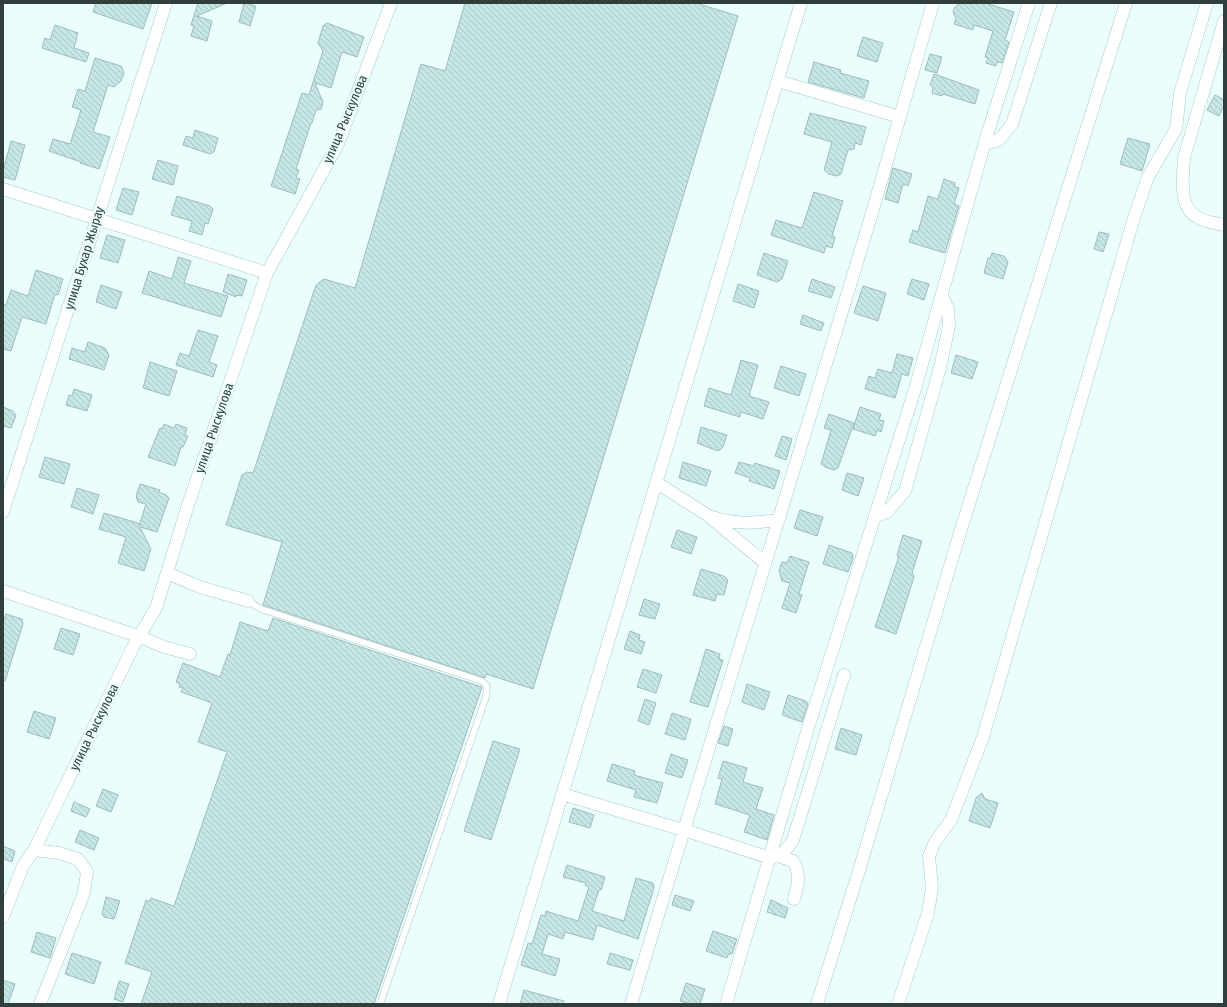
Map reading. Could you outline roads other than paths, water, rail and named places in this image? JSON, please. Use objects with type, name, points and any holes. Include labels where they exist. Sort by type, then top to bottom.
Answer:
[{"type":"street","name":"улица Бухар Жырау","points":[[3,512],[166,3]]},
{"type":"street","name":"улица Рыскулова","points":[[3,917],[23,866],[34,850],[133,647],[141,637],[156,608],[188,505],[267,273],[338,144],[391,3]]},
{"type":"street","points":[[499,1004],[801,3]]},
{"type":"street","points":[[631,1004],[934,3]]},
{"type":"street","points":[[726,1004],[774,857],[809,725],[876,517],[915,389],[985,144],[1029,3]]},
{"type":"street","points":[[985,144],[998,140],[1012,124],[1051,3]]},
{"type":"street","points":[[817,1004],[858,874],[958,536],[1126,3]]},
{"type":"street","points":[[898,1004],[928,913],[932,888],[929,856],[935,842],[951,820],[983,737],[1134,221],[1148,177],[1176,129],[1180,92],[1207,3]]},
{"type":"street","points":[[1224,21],[1184,158],[1183,181],[1184,199],[1190,213],[1198,218],[1224,226]]},
{"type":"street","points":[[778,81],[900,118]]},
{"type":"street","points":[[3,190],[267,273]]},
{"type":"street","points":[[876,517],[887,512],[905,492],[940,368],[949,326],[948,309],[942,296]]},
{"type":"street","points":[[657,483],[706,514],[765,563]]},
{"type":"street","points":[[706,514],[723,521],[746,524],[778,520]]},
{"type":"street","points":[[167,573],[200,587],[248,601]]},
{"type":"street","points":[[3,591],[141,637],[164,647],[190,654]]},
{"type":"street","points":[[774,857],[787,850],[793,840],[844,675]]},
{"type":"street","points":[[562,794],[774,857],[793,861],[798,869],[798,884],[794,899]]},
{"type":"street","points":[[34,850],[59,853],[78,860],[87,872],[84,893],[40,1004]]},
{"type":"lane","points":[[248,601],[261,609],[482,681],[487,686],[486,697],[380,1004]]}]
